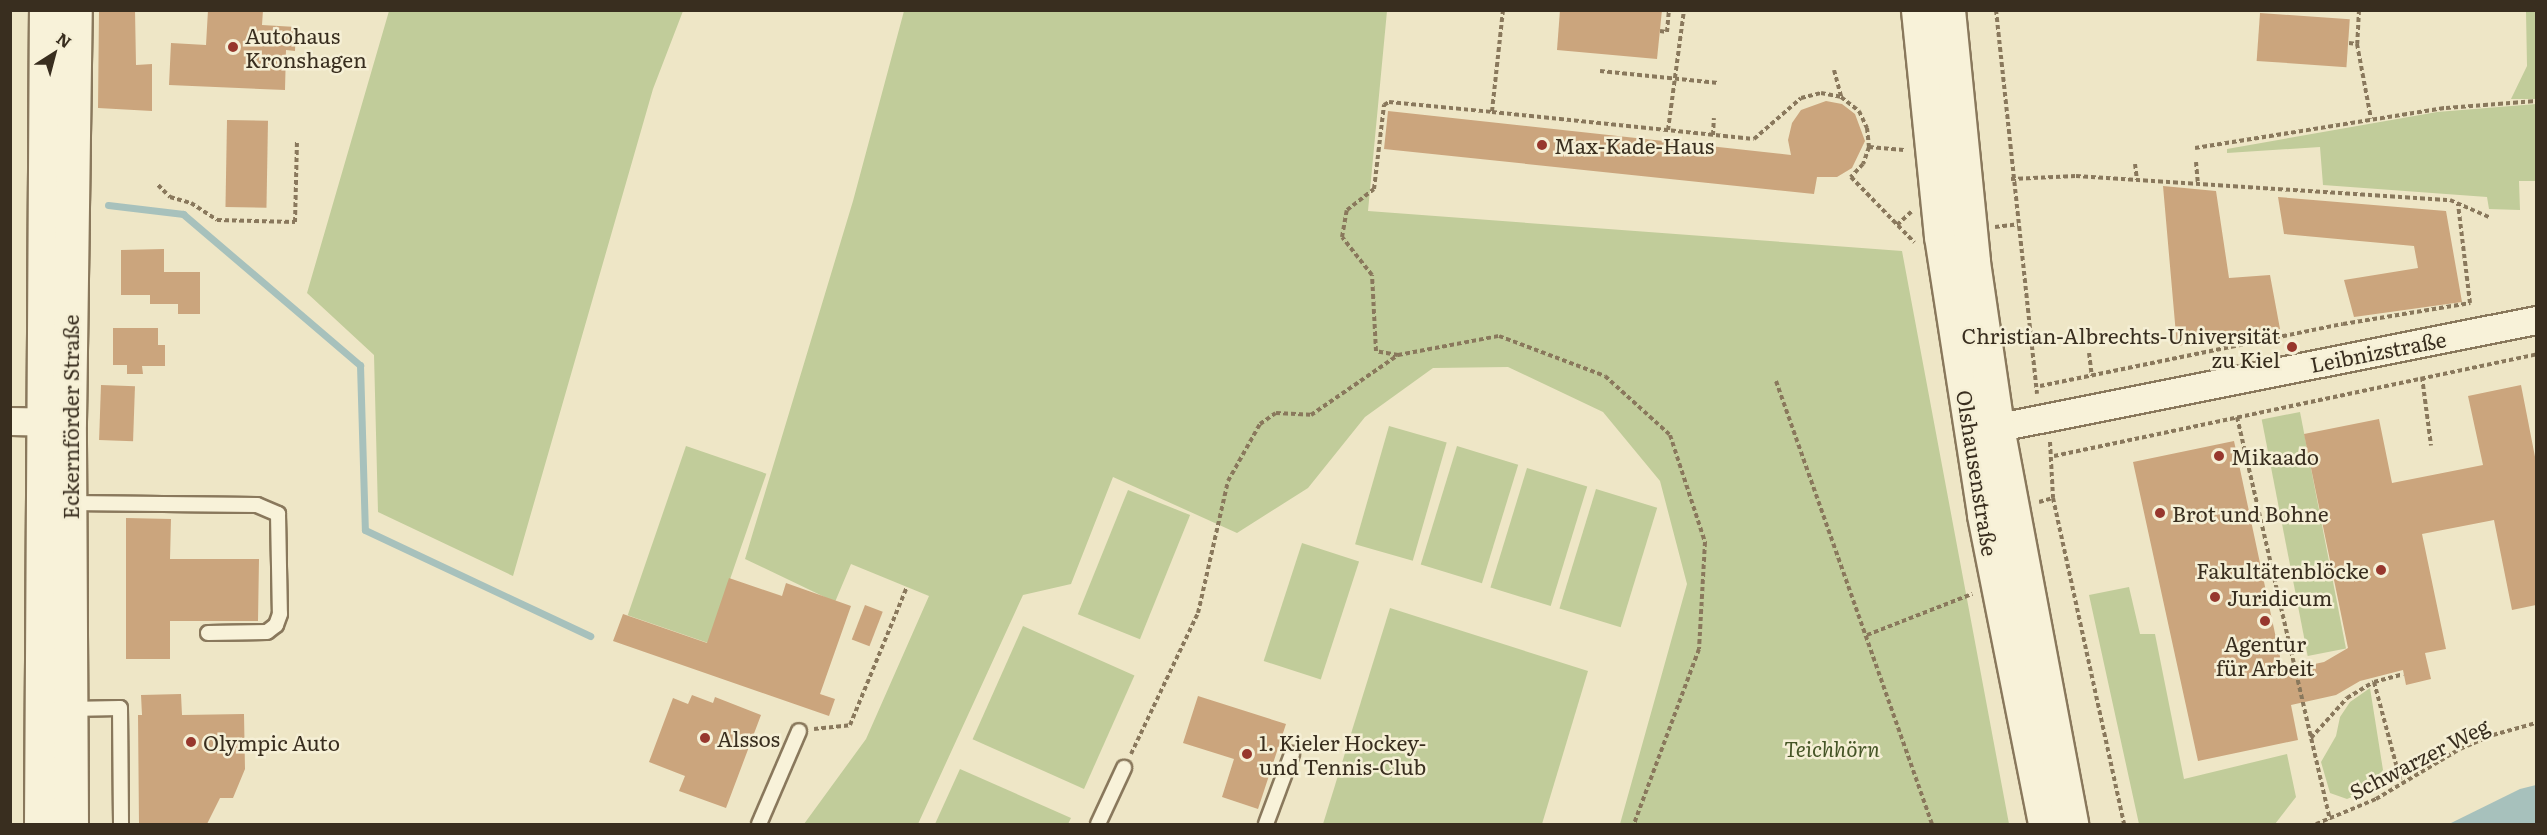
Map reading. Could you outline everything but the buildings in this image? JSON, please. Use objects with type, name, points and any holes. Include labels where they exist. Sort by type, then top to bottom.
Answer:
[{"type":"street","name":"Eckernförder Straße","points":[[41,825],[40,422],[46,10]]},
{"type":"street","name":"Eckernförder Straße","points":[[71,825],[69,503],[40,422],[75,10]]},
{"type":"street","name":"Olshausenstraße","points":[[1918,10],[1941,236],[2071,825]]},
{"type":"street","name":"Olshausenstraße","points":[[1948,10],[1973,262],[1996,588],[2045,825]]},
{"type":"street","name":"Leibnizstraße","points":[[1984,429],[2536,320]]},
{"type":"lane","points":[[69,503],[257,505],[278,514],[280,614],[276,625],[267,632],[208,633]]},
{"type":"lane","points":[[69,709],[120,708],[121,825]]},
{"type":"lane","points":[[759,825],[799,731]]},
{"type":"lane","points":[[1266,825],[1292,754]]},
{"type":"lane","points":[[1098,825],[1124,768]]},
{"type":"path","points":[[1492,112],[1503,10]]},
{"type":"path","points":[[1660,31],[1667,32],[1669,10]]},
{"type":"path","points":[[1668,130],[1684,10]]},
{"type":"path","points":[[1996,10],[2011,179],[2040,386],[2037,394],[2054,456],[2053,498],[2124,825]]},
{"type":"path","points":[[2359,10],[2357,44],[2370,119]]},
{"type":"path","points":[[2349,44],[2357,44]]},
{"type":"path","points":[[1834,70],[1841,97]]},
{"type":"path","points":[[1600,71],[1718,83]]},
{"type":"path","points":[[1634,825],[1699,649],[1706,542],[1670,435],[1605,376],[1499,336],[1398,354],[1376,351],[1372,275],[1342,237],[1347,210],[1374,189],[1384,105],[1389,102],[1754,139],[1801,98],[1821,93],[1841,97],[1859,111],[1867,128],[1869,147],[1863,164],[1851,177],[1917,245]]},
{"type":"path","points":[[2195,148],[2370,119],[2536,101]]},
{"type":"path","points":[[1713,135],[1714,118]]},
{"type":"path","points":[[158,185],[170,196],[191,203],[217,220],[295,222],[297,142]]},
{"type":"path","points":[[1869,147],[1905,150]]},
{"type":"path","points":[[2196,162],[2198,183]]},
{"type":"path","points":[[2135,164],[2138,180]]},
{"type":"path","points":[[2011,179],[2076,176],[2198,183],[2458,204],[2489,217]]},
{"type":"path","points":[[2040,386],[2343,324],[2470,303],[2458,204]]},
{"type":"path","points":[[1897,225],[1912,210]]},
{"type":"path","points":[[1994,227],[2018,224]]},
{"type":"path","points":[[2089,353],[2092,376]]},
{"type":"path","points":[[1124,768],[1198,613],[1228,481],[1260,424],[1276,413],[1311,415],[1398,354]]},
{"type":"path","points":[[2054,456],[2536,354]]},
{"type":"path","points":[[2422,377],[2431,445]]},
{"type":"path","points":[[1776,381],[1932,825]]},
{"type":"path","points":[[2237,417],[2330,819]]},
{"type":"path","points":[[799,731],[850,725],[907,587]]},
{"type":"path","points":[[1867,635],[1975,592],[1996,588]]},
{"type":"path","points":[[2311,738],[2347,698],[2374,682],[2403,674]]},
{"type":"path","points":[[2374,682],[2401,783]]},
{"type":"path","name":"Schwarzer Weg","points":[[2316,825],[2401,783],[2460,749],[2536,723]]},
{"type":"green space","points":[[389,11],[683,11],[653,89],[513,576],[378,512],[374,355],[307,293]]},
{"type":"green space","name":"Teichhörn","points":[[904,11],[1387,11],[1368,211],[1902,251],[2009,824],[1620,824],[1687,584],[1660,481],[1603,412],[1508,367],[1433,368],[1365,417],[1308,488],[1237,533],[1113,477],[1071,584],[1023,595],[918,824],[804,824],[866,739],[929,596],[851,564],[835,602],[745,559],[853,201]]},
{"type":"green space","points":[[2526,11],[2536,11],[2536,99],[2511,99],[2527,66]]},
{"type":"green space","points":[[2536,104],[2536,181],[2519,181],[2520,210],[2489,209],[2487,197],[2323,185],[2320,147],[2227,153],[2227,149],[2437,112]]},
{"type":"green space","points":[[2300,412],[2346,649],[2308,656],[2262,419]]},
{"type":"green space","points":[[1389,426],[1447,443],[1413,561],[1355,544]]},
{"type":"green space","points":[[686,446],[766,474],[708,643],[628,615]]},
{"type":"green space","points":[[1457,446],[1518,465],[1482,583],[1421,565]]},
{"type":"green space","points":[[1527,468],[1587,486],[1551,606],[1490,588]]},
{"type":"green space","points":[[1596,489],[1657,508],[1621,627],[1559,609]]},
{"type":"green space","points":[[1128,490],[1190,515],[1140,639],[1078,614]]},
{"type":"green space","points":[[1302,543],[1359,562],[1321,679],[1264,661]]},
{"type":"green space","points":[[2129,587],[2140,634],[2155,634],[2184,779],[2287,754],[2296,797],[2275,824],[2139,824],[2089,595]]},
{"type":"green space","points":[[1390,608],[1588,671],[1542,824],[1323,824]]},
{"type":"green space","points":[[1023,626],[1134,676],[1084,789],[973,739]]},
{"type":"green space","points":[[2370,688],[2383,770],[2366,791],[2347,799],[2330,793],[2321,762],[2336,736],[2340,717],[2350,702]]},
{"type":"green space","points":[[960,769],[1071,818],[1068,824],[935,824]]},
{"type":"water","points":[[2536,785],[2536,824],[2449,824],[2520,789]]},
{"type":"waterway","points":[[108,205],[183,214],[360,365],[365,530],[590,636]]},
{"type":"place","name":"Autohaus Kronshagen","points":[[233,47]]},
{"type":"place","name":"Max-Kade-Haus","points":[[1542,145]]},
{"type":"place","name":"Christian-Albrechts-Universität zu Kiel","points":[[2292,347]]},
{"type":"place","name":"Mikaado","points":[[2219,456]]},
{"type":"place","name":"Brot und Bohne","points":[[2160,513]]},
{"type":"place","name":"Fakultätenblöcke","points":[[2381,570]]},
{"type":"place","name":"Juridicum","points":[[2215,597]]},
{"type":"place","name":"Agentur für Arbeit","points":[[2265,621]]},
{"type":"place","name":"Alssos","points":[[705,738]]},
{"type":"place","name":"Olympic Auto","points":[[191,742]]},
{"type":"place","name":"1. Kieler Hockey- und Tennis-Club","points":[[1247,754]]}]
